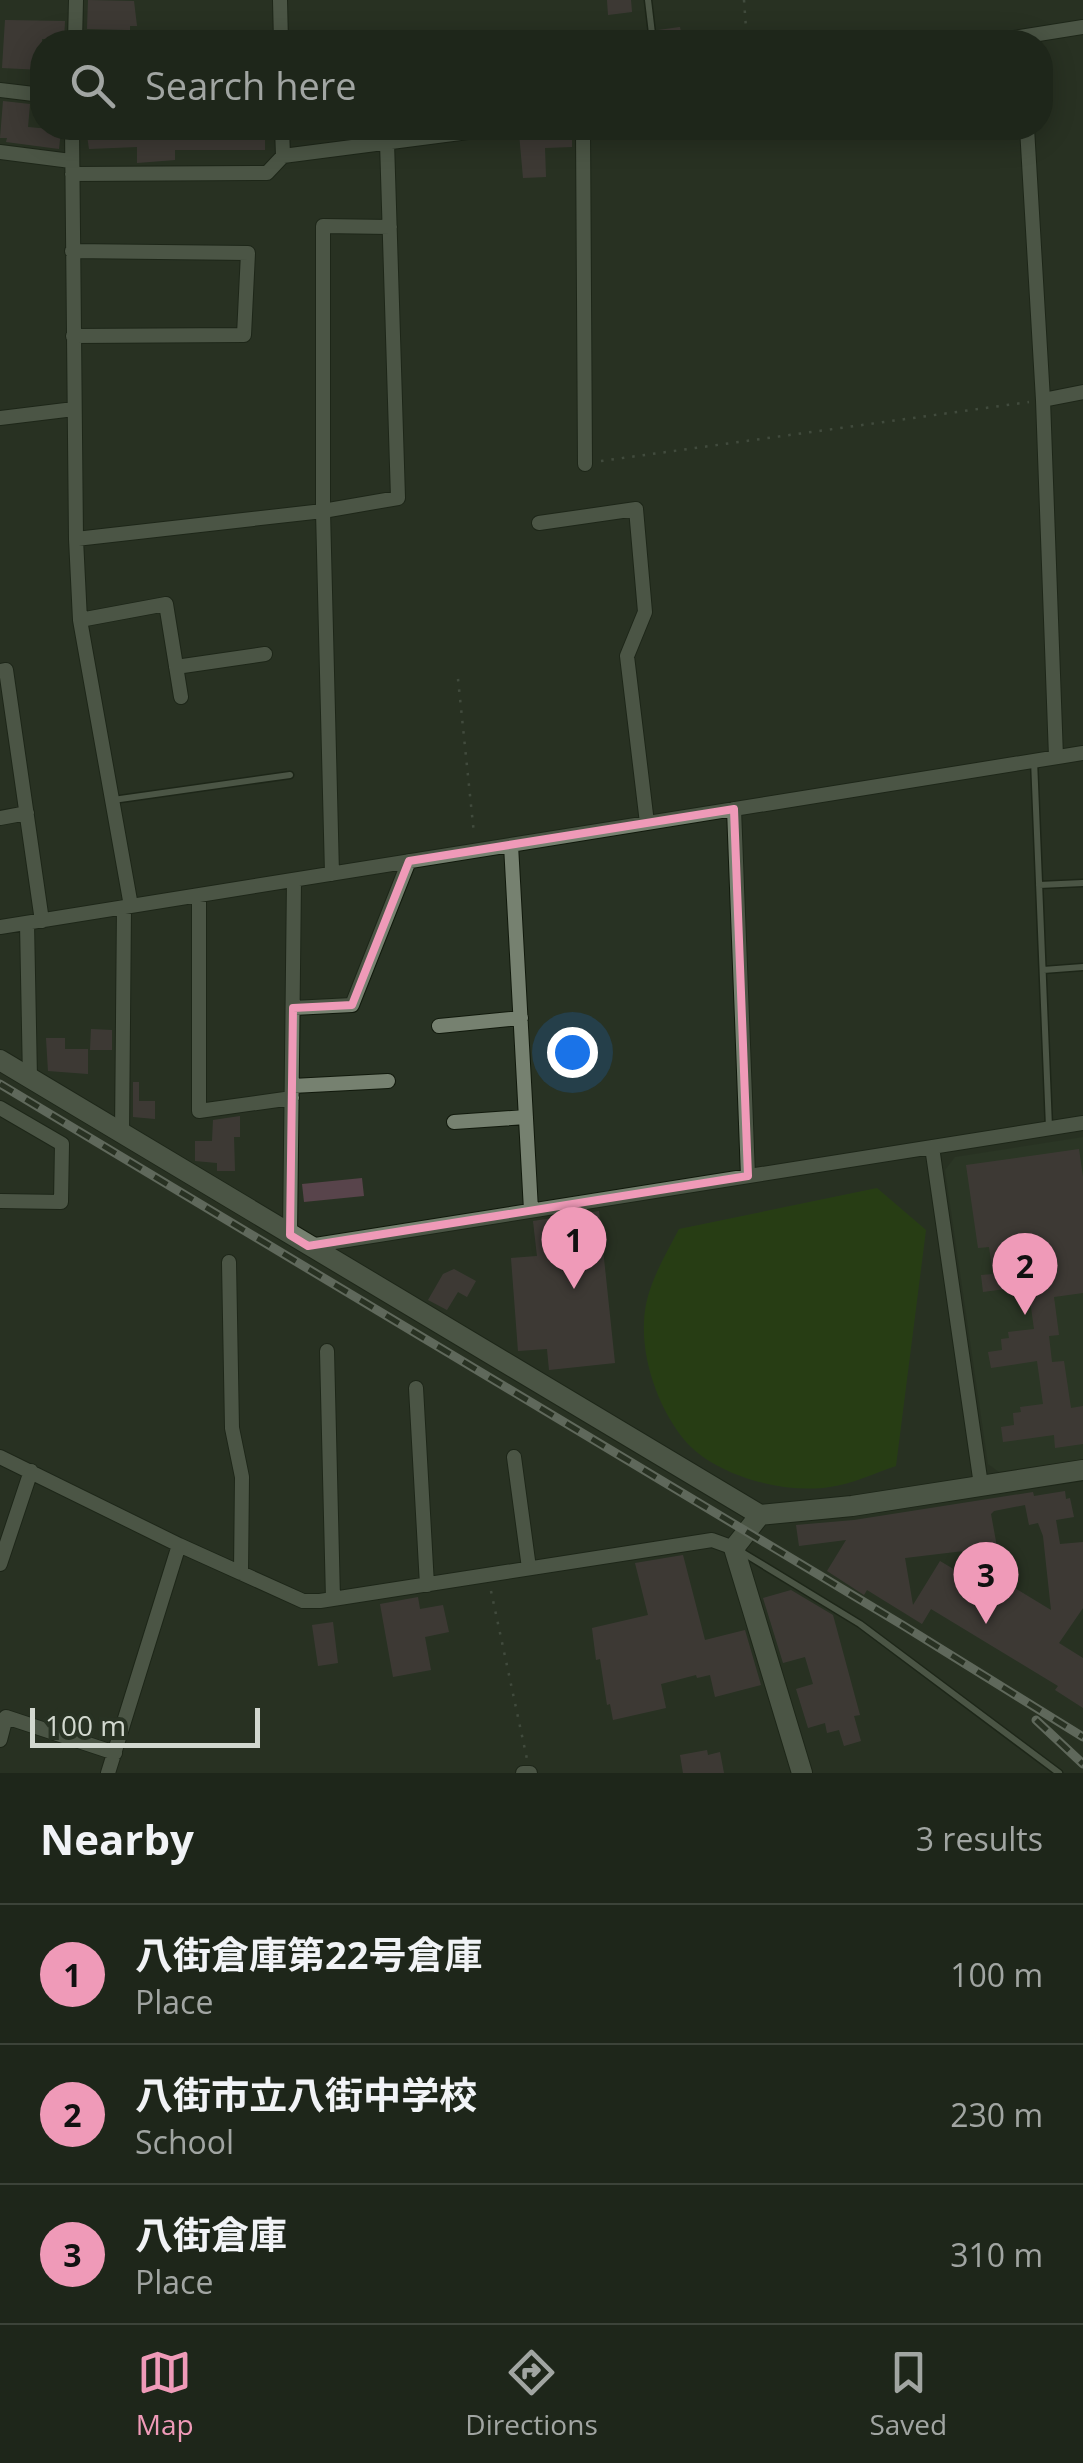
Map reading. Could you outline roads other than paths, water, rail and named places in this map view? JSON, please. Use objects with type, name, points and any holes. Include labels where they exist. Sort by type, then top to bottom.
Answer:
[{"type":"street","points":[[75,30],[76,0]]},
{"type":"street","points":[[278,0],[280,30]]},
{"type":"street","points":[[1053,34],[1083,28]]},
{"type":"street","points":[[0,90],[30,94]]},
{"type":"street","points":[[72,140],[80,620],[128,907],[122,1135]]},
{"type":"street","points":[[282,140],[283,156]]},
{"type":"street","points":[[0,152],[71,167],[266,172],[283,156],[404,140]]},
{"type":"street","points":[[582,140],[585,464]]},
{"type":"street","points":[[1028,140],[1044,400],[1056,757]]},
{"type":"street","points":[[76,539],[324,511],[398,498],[388,142]]},
{"type":"street","points":[[332,874],[323,226],[390,226]]},
{"type":"street","points":[[72,251],[248,253],[244,336],[74,336]]},
{"type":"street","points":[[1044,400],[1083,392]]},
{"type":"street","points":[[0,418],[74,409]]},
{"type":"street","points":[[539,523],[636,509],[645,612],[627,656],[647,823]]},
{"type":"street","points":[[80,620],[166,604],[182,698]]},
{"type":"street","points":[[176,668],[265,654]]},
{"type":"street","points":[[0,671],[6,670],[8,738],[26,813],[35,922],[30,1079]]},
{"type":"street","points":[[0,927],[1083,753]]},
{"type":"street","points":[[734,809],[748,1176]]},
{"type":"street","points":[[0,818],[26,813]]},
{"type":"street","points":[[511,845],[532,1210]]},
{"type":"street","points":[[293,1008],[352,1005],[409,862]]},
{"type":"street","points":[[294,880],[292,1092],[299,1240]]},
{"type":"street","points":[[198,895],[199,1112],[292,1092],[388,1081]]},
{"type":"street","points":[[439,1026],[521,1018]]},
{"type":"street","points":[[0,1060],[760,1515],[852,1506],[1083,1470]]},
{"type":"street","points":[[0,1108],[62,1144],[61,1202],[0,1201]]},
{"type":"street","points":[[454,1122],[526,1117]]},
{"type":"street","points":[[299,1240],[532,1210],[1083,1123]]},
{"type":"street","points":[[932,1147],[981,1485]]},
{"type":"street","points":[[228,1262],[232,1428],[242,1477],[241,1573]]},
{"type":"street","points":[[326,1352],[333,1600]]},
{"type":"street","points":[[416,1388],[427,1584]]},
{"type":"street","points":[[514,1456],[529,1568]]},
{"type":"street","points":[[0,1457],[302,1602],[712,1540],[734,1548]]},
{"type":"street","points":[[0,1564],[31,1470]]},
{"type":"street","points":[[734,1548],[760,1515]]},
{"type":"street","points":[[108,1773],[179,1546]]},
{"type":"street","points":[[734,1548],[802,1773]]},
{"type":"street","points":[[0,1740],[6,1716],[114,1753]]},
{"type":"lane","points":[[648,0],[651,30]]},
{"type":"lane","points":[[1034,760],[1049,1128]]},
{"type":"lane","points":[[112,800],[290,775]]},
{"type":"lane","points":[[1039,885],[1083,882]]},
{"type":"lane","points":[[1042,970],[1083,966]]},
{"type":"lane","points":[[734,1548],[860,1624],[1059,1773]]},
{"type":"railway","points":[[0,1084],[1083,1737]]},
{"type":"railway","points":[[1036,1720],[1083,1764]]},
{"type":"place","name":"八街倉庫第22号倉庫","points":[[574,1289]]},
{"type":"place","name":"八街市立八街中学校","points":[[1025,1315]]},
{"type":"place","name":"八街倉庫","points":[[986,1624]]}]
